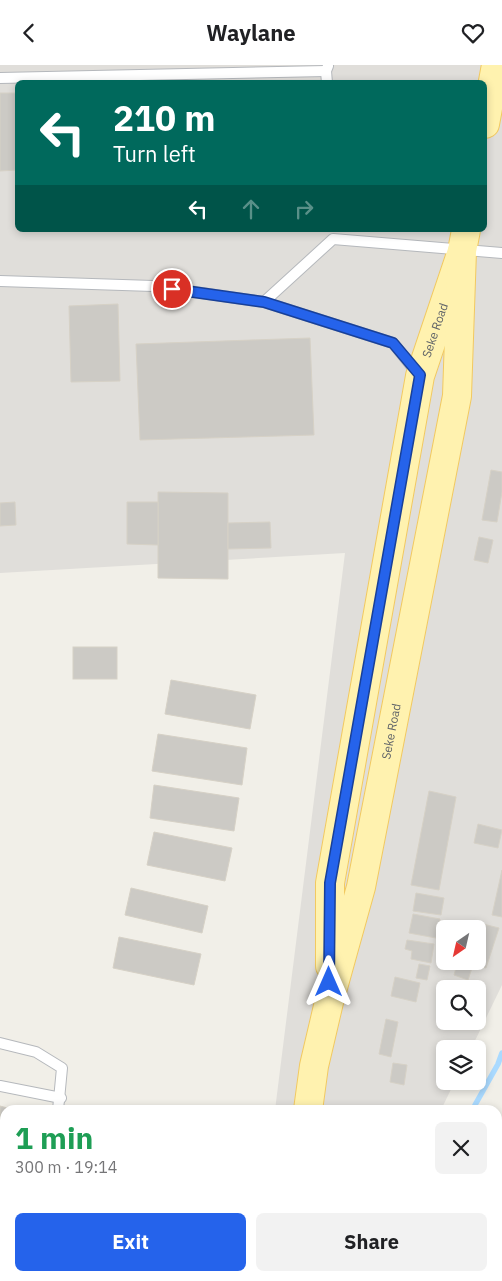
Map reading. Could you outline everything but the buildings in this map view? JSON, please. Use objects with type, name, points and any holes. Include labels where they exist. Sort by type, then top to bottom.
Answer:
[{"type":"main road","points":[[487,113],[496,65]]},
{"type":"main road","name":"Seke Road","points":[[329,1002],[330,883],[420,375],[464,240]]},
{"type":"main road","name":"Seke Road","points":[[309,1105],[314,1066],[329,1002],[361,887],[457,396],[464,240]]},
{"type":"lane","points":[[0,78],[327,68]]},
{"type":"lane","points":[[264,302],[333,235],[464,240],[502,253]]},
{"type":"lane","points":[[0,281],[153,286],[264,302],[393,343],[420,375]]},
{"type":"lane","points":[[0,1043],[36,1052],[62,1068],[59,1105]]},
{"type":"lane","points":[[0,1086],[61,1098]]},
{"type":"shaded area","points":[[0,65],[502,65],[502,985],[486,1018],[486,980],[436,980],[436,1030],[480,1030],[475,1040],[436,1040],[436,1090],[451,1090],[443,1105],[276,1105],[345,553],[0,573]]},
{"type":"waterway","points":[[475,1105],[498,1064],[502,1053]]},
{"type":"route","points":[[172,289],[264,302],[393,343],[420,375],[330,883],[329,982]]}]
